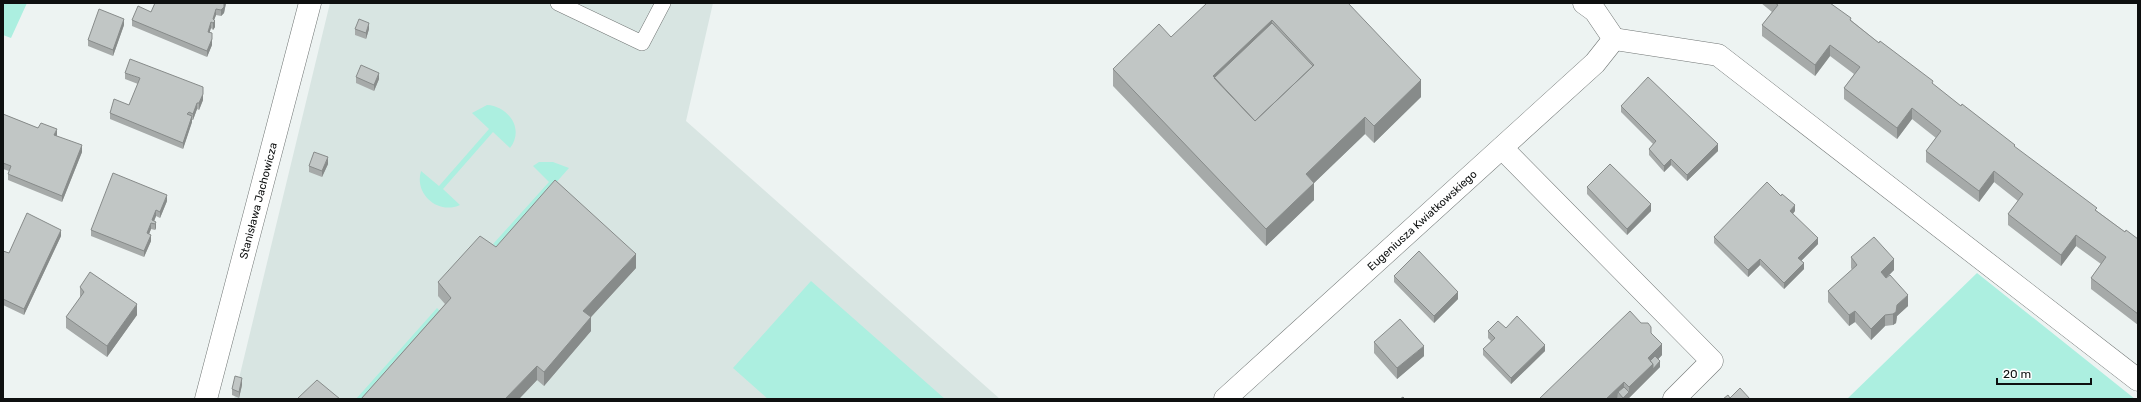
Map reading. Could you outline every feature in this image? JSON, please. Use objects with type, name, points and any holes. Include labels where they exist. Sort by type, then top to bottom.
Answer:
[{"type":"street","name":"Stanisława Jachowicza","points":[[206,399],[310,3]]},
{"type":"street","points":[[1584,3],[1595,11],[1614,38],[1718,55],[2138,380]]},
{"type":"street","name":"Eugeniusza Kwiatkowskiego","points":[[1226,399],[1595,63],[1614,38]]},
{"type":"street","points":[[1502,148],[1712,361],[1674,399]]},
{"type":"lane","points":[[558,3],[642,43],[663,3]]},
{"type":"shaded area","points":[[330,3],[713,3],[686,121],[1000,399],[234,399]]},
{"type":"green space","points":[[3,3],[27,3],[11,38],[3,35]]},
{"type":"green space","points":[[487,105],[502,109],[512,120],[516,133],[514,141],[510,148],[493,132],[443,189],[460,205],[444,207],[436,205],[424,195],[420,179],[421,171],[439,186],[489,129],[472,113]]},
{"type":"green space","points":[[539,162],[553,162],[569,168],[498,248],[493,244],[549,182],[533,166]]},
{"type":"green space","points":[[1977,273],[2135,399],[1847,399]]},
{"type":"green space","points":[[811,281],[945,399],[768,399],[733,368]]},
{"type":"green space","points":[[437,308],[440,311],[362,399],[356,399]]},
{"type":"building","points":[[155,3],[224,3],[224,7],[221,10],[216,9],[213,19],[215,21],[213,23],[211,22],[208,32],[212,33],[212,39],[207,51],[132,20],[138,6],[151,12]]},
{"type":"building","points":[[1207,3],[1348,3],[1421,80],[1374,126],[1365,117],[1306,174],[1314,183],[1266,229],[1113,69],[1159,24],[1171,37]],"holes":[[[1272,20],[1314,65],[1255,121],[1213,76]]]},
{"type":"building","points":[[1775,3],[1830,3],[1851,18],[1850,20],[1879,43],[1880,41],[1933,81],[1932,83],[1961,106],[1962,104],[2015,145],[2014,146],[2097,208],[2095,210],[2125,232],[2126,230],[2138,239],[2138,314],[2091,278],[2106,257],[2076,235],[2061,255],[2008,214],[2023,194],[1994,171],[1979,191],[1926,151],[1941,131],[1912,108],[1897,128],[1844,88],[1860,67],[1830,45],[1815,65],[1762,25],[1778,5]]},
{"type":"building","points":[[99,9],[124,19],[113,50],[88,40]]},
{"type":"building","points":[[359,19],[369,23],[366,33],[355,29]]},
{"type":"building","points":[[1272,23],[1313,66],[1255,121],[1214,78]]},
{"type":"building","points":[[130,59],[203,87],[203,94],[199,103],[197,103],[193,114],[189,112],[187,114],[192,116],[183,143],[110,113],[114,99],[129,105],[140,78],[125,73]]},
{"type":"building","points":[[361,65],[379,73],[374,85],[356,77]]},
{"type":"building","points":[[1648,77],[1718,144],[1687,175],[1671,159],[1664,166],[1649,149],[1656,141],[1621,106]]},
{"type":"building","points":[[3,114],[38,128],[41,123],[57,129],[54,135],[82,145],[62,196],[8,174],[11,166],[3,163]]},
{"type":"building","points":[[314,152],[328,157],[322,171],[309,166]]},
{"type":"building","points":[[1610,164],[1651,204],[1627,229],[1587,187]]},
{"type":"building","points":[[113,173],[167,195],[160,212],[156,210],[152,220],[156,222],[155,224],[151,223],[147,233],[151,235],[144,251],[91,230]]},
{"type":"building","points":[[555,180],[636,254],[583,311],[591,317],[544,372],[537,366],[505,399],[361,399],[451,298],[438,282],[480,236],[496,247]]},
{"type":"building","points":[[1767,182],[1781,196],[1782,194],[1795,205],[1790,211],[1818,238],[1798,258],[1804,263],[1784,283],[1760,259],[1748,270],[1714,237]]},
{"type":"building","points":[[27,213],[61,230],[24,309],[3,299],[3,251],[9,253]]},
{"type":"building","points":[[1874,237],[1894,259],[1881,272],[1886,278],[1890,275],[1908,295],[1897,305],[1896,312],[1885,315],[1871,329],[1855,311],[1849,315],[1828,291],[1857,265],[1851,257]]},
{"type":"building","points":[[1419,251],[1458,292],[1434,316],[1394,276]]},
{"type":"building","points":[[90,272],[137,304],[107,346],[66,317],[84,292],[80,287]]},
{"type":"building","points":[[1630,311],[1641,323],[1648,323],[1651,327],[1651,333],[1662,344],[1648,358],[1653,364],[1629,387],[1624,382],[1606,399],[1539,399]]},
{"type":"building","points":[[1517,316],[1545,345],[1511,378],[1483,349],[1495,338],[1488,331],[1498,321],[1506,328]]},
{"type":"building","points":[[1400,319],[1424,346],[1397,368],[1374,342]]},
{"type":"building","points":[[1655,356],[1660,361],[1653,369],[1653,364],[1650,361]]},
{"type":"building","points":[[235,376],[242,378],[239,392],[232,389]]},
{"type":"building","points":[[317,380],[340,399],[297,399]]},
{"type":"building","points":[[1624,387],[1629,392],[1623,398],[1618,392]]},
{"type":"building","points":[[1740,388],[1750,399],[1729,399]]},
{"type":"building","points":[[1728,395],[1730,398],[1729,399],[1723,399]]}]
